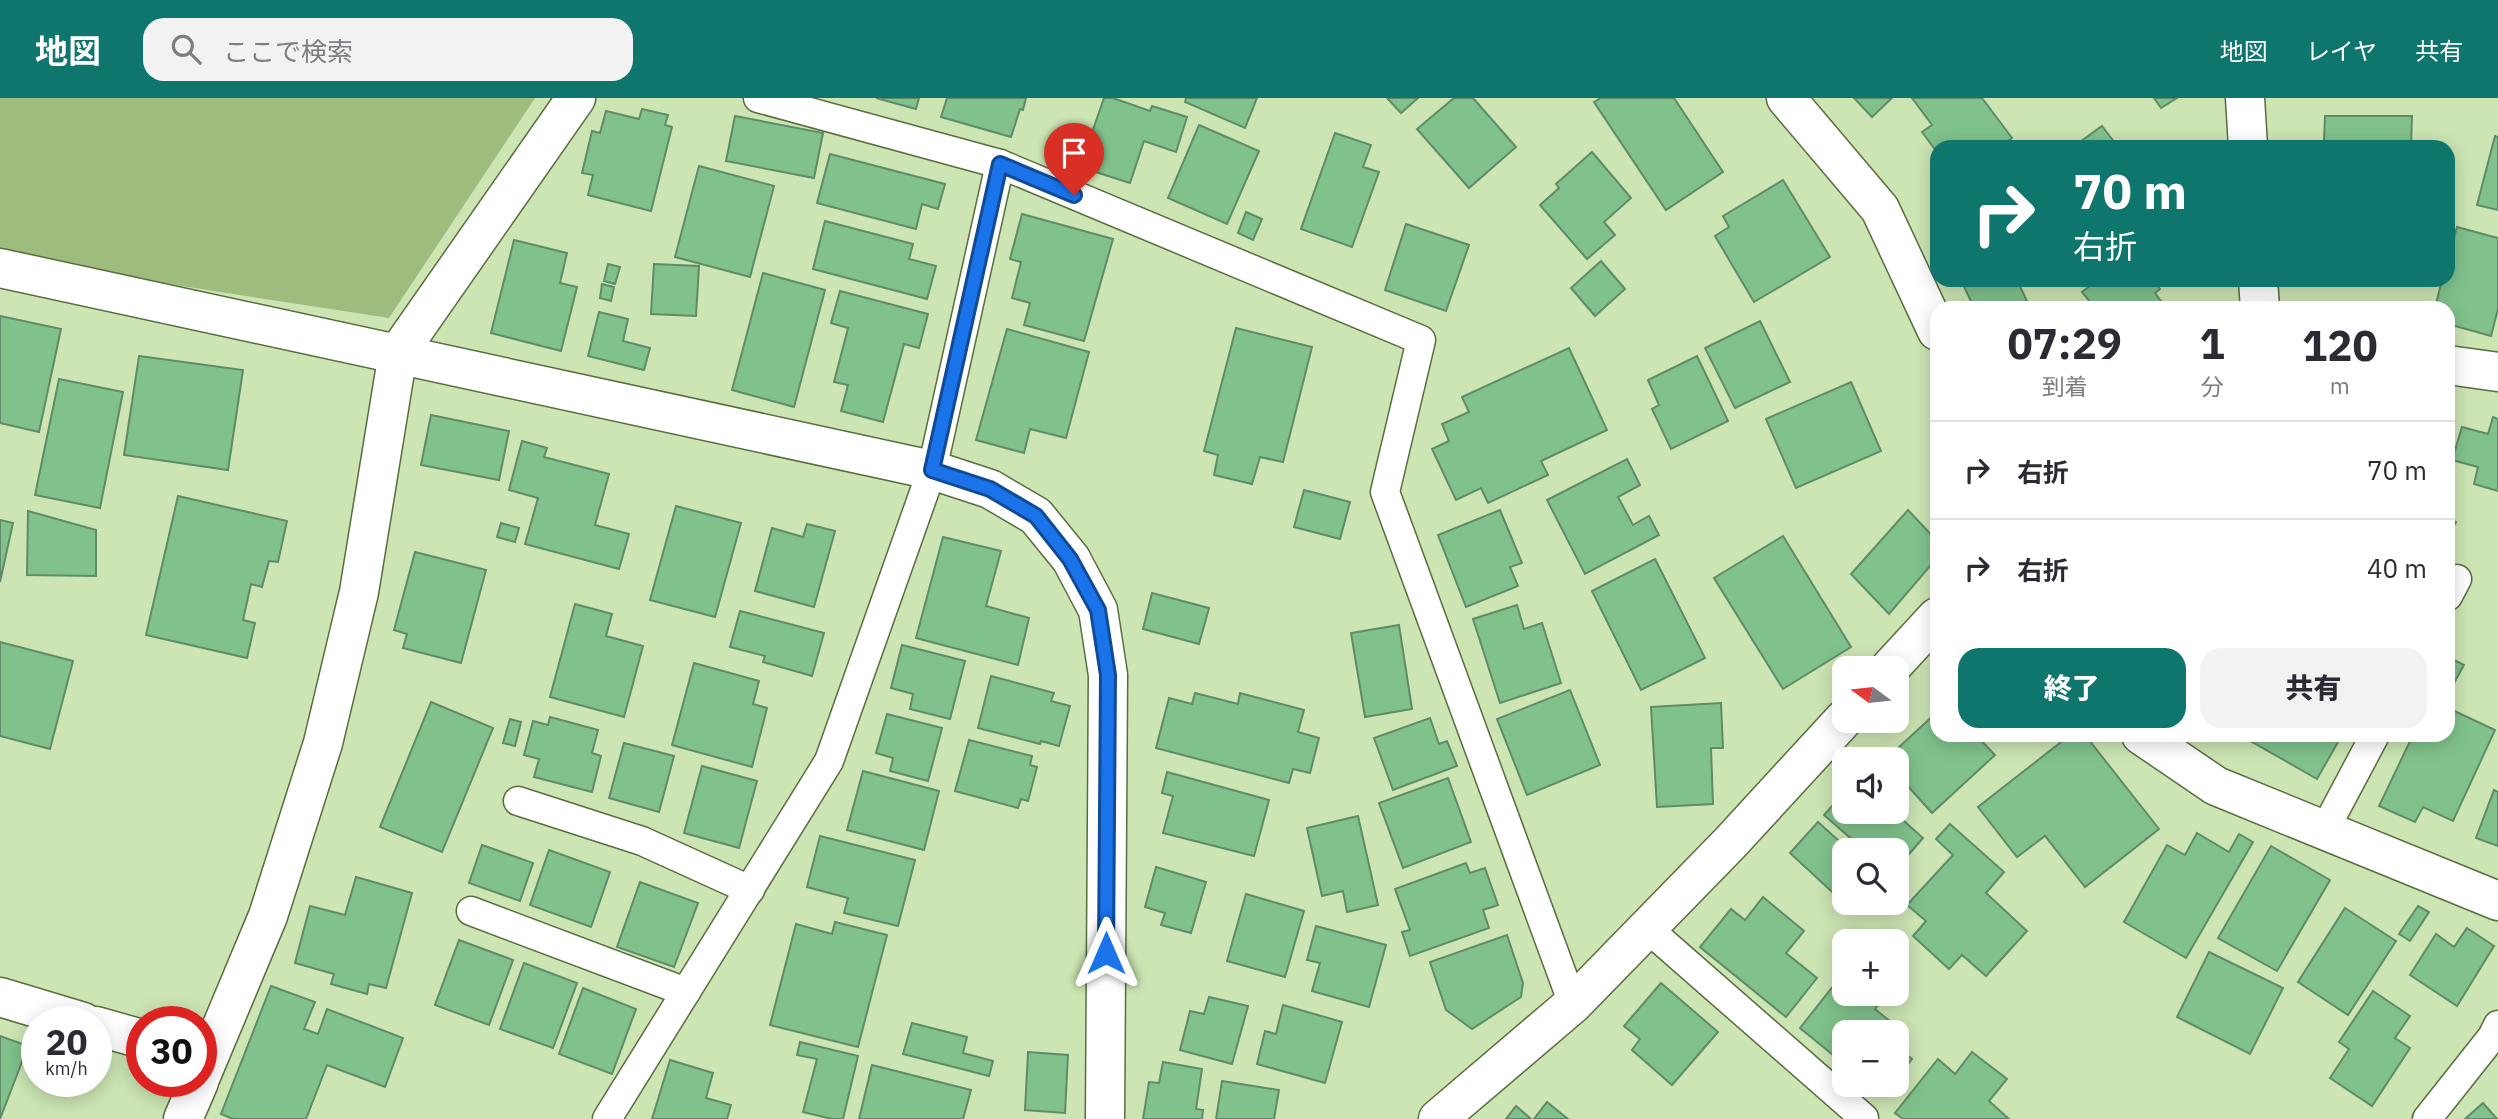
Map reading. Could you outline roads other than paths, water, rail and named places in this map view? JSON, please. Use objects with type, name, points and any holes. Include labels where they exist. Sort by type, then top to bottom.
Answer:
[{"type":"street","points":[[217,1035],[268,916],[323,743],[359,593],[398,353],[576,98]]},
{"type":"street","points":[[1786,98],[1881,209],[1930,316]]},
{"type":"street","points":[[2245,98],[2248,140]]},
{"type":"street","points":[[0,268],[932,470],[990,489],[1036,516],[1070,559],[1098,610],[1108,675],[1105,1119]]},
{"type":"street","points":[[2455,366],[2498,372]]},
{"type":"street","points":[[1901,656],[1930,625]]},
{"type":"street","points":[[1438,1119],[1573,1004],[1730,843],[1832,732]]},
{"type":"street","points":[[2151,742],[2216,786],[2498,901]]},
{"type":"street","points":[[0,998],[28,1006]]},
{"type":"street","points":[[183,1119],[192,1097]]},
{"type":"lane","points":[[758,98],[1000,164],[1420,340],[1385,492],[1573,1004]]},
{"type":"lane","points":[[607,1119],[829,761],[932,470],[1000,164]]},
{"type":"lane","points":[[2324,831],[2371,742]]},
{"type":"lane","points":[[518,801],[642,841],[750,890]]},
{"type":"lane","points":[[471,911],[686,992]]},
{"type":"lane","points":[[1647,928],[1864,1118]]},
{"type":"lane","points":[[2427,1119],[2492,1037],[2498,1025]]}]
